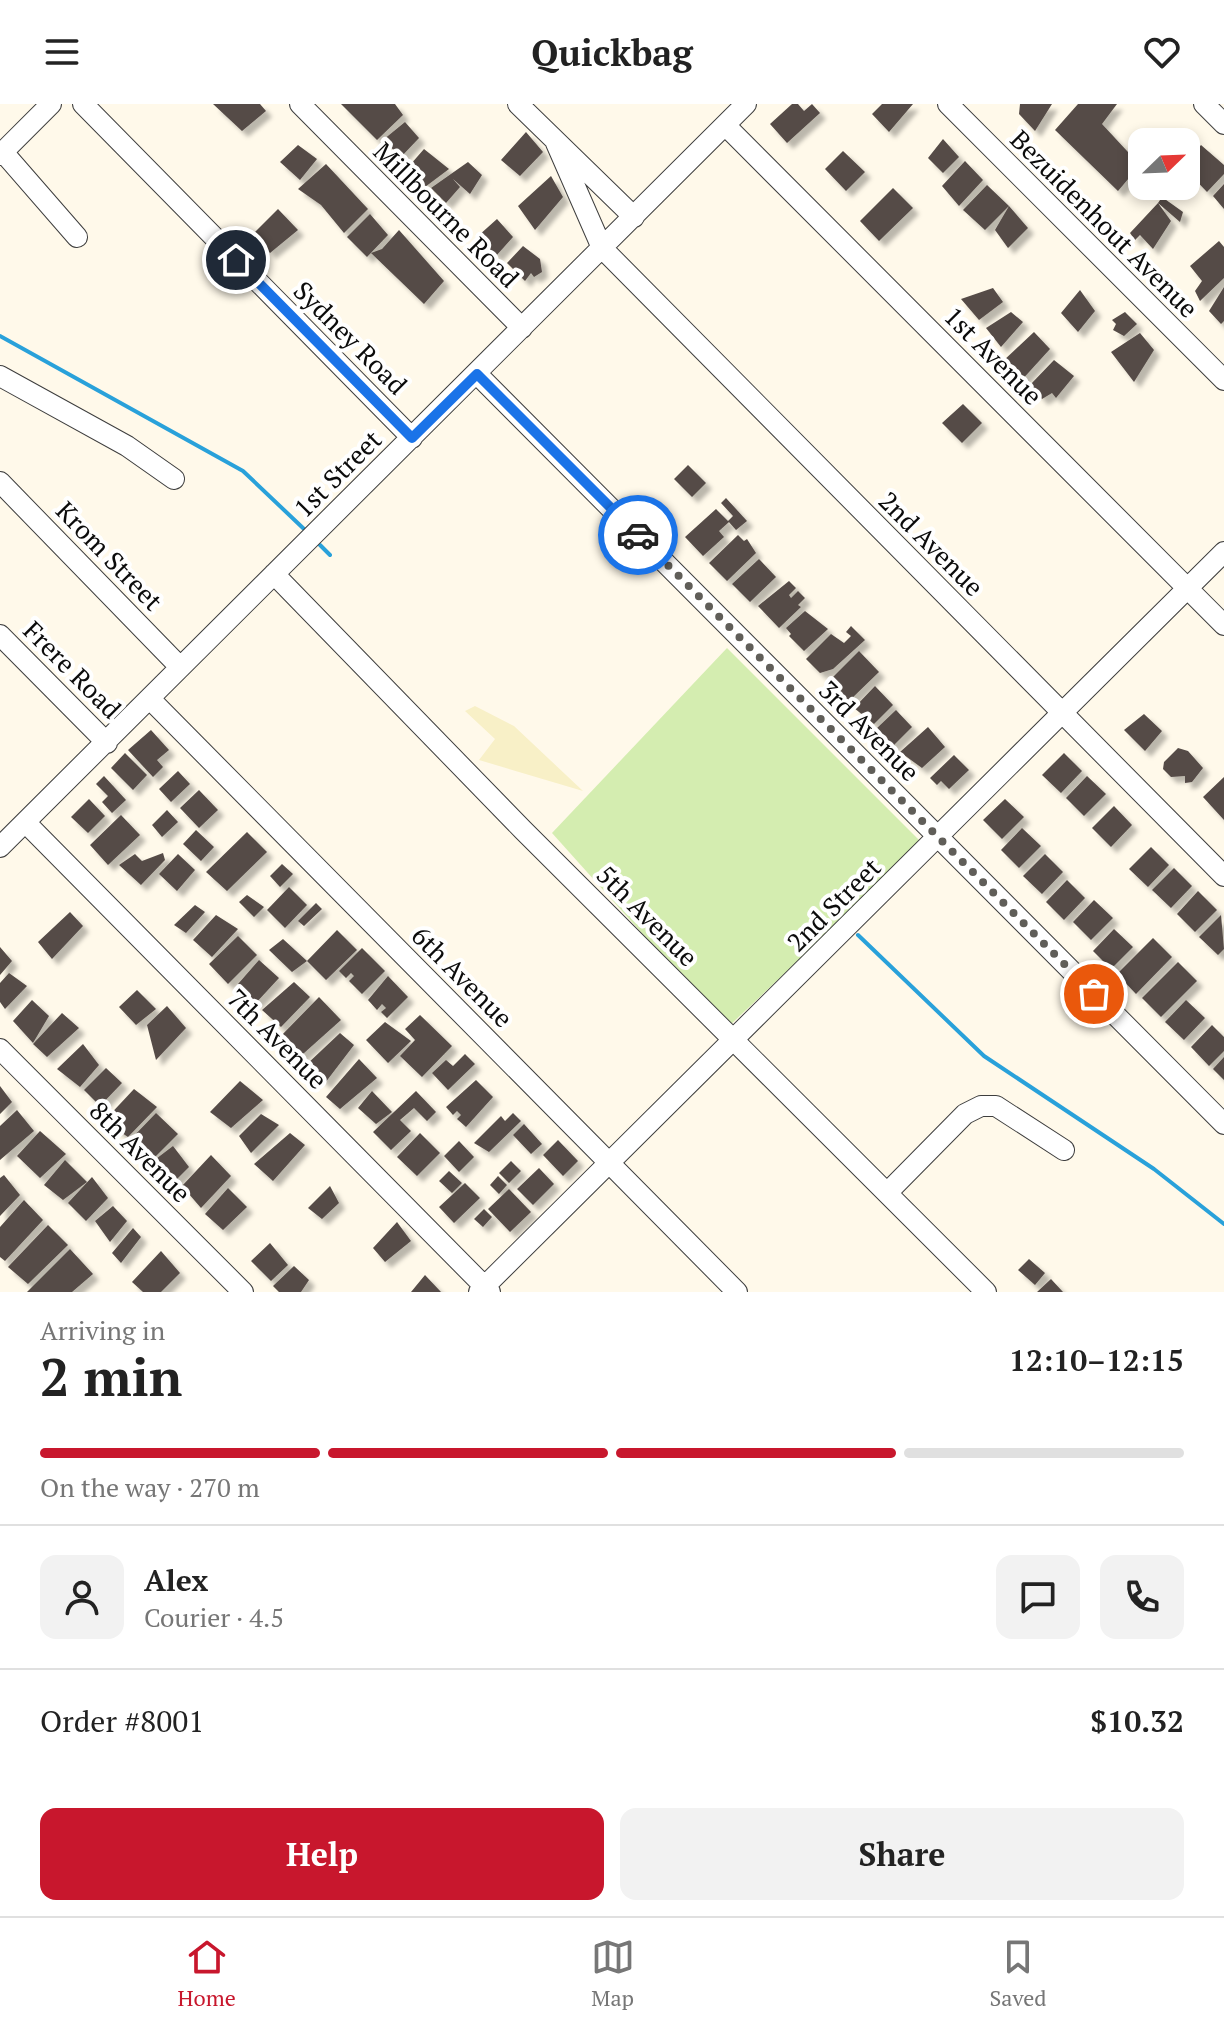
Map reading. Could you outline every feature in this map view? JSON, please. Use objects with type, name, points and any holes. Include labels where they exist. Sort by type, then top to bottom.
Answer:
[{"type":"street","points":[[51,104],[2,153],[77,237]]},
{"type":"street","name":"Sydney Road","points":[[83,104],[412,438]]},
{"type":"street","name":"Millbourne Road","points":[[300,104],[522,328]]},
{"type":"street","points":[[518,104],[634,217]]},
{"type":"street","name":"Bezuidenhout Avenue","points":[[948,104],[1224,380]]},
{"type":"street","points":[[1204,104],[1224,124]]},
{"type":"street","name":"1st Street","points":[[0,847],[634,217],[736,111]]},
{"type":"street","name":"1st Avenue","points":[[736,111],[1224,625]]},
{"type":"street","points":[[556,143],[602,248]]},
{"type":"street","name":"2nd Avenue","points":[[602,248],[1224,876]]},
{"type":"street","name":"3rd Avenue","points":[[477,374],[1224,1124]]},
{"type":"street","points":[[0,376],[127,446],[174,479]]},
{"type":"street","name":"Krom Street","points":[[0,482],[180,667]]},
{"type":"street","name":"2nd Street","points":[[484,1290],[609,1161],[1224,552]]},
{"type":"street","name":"5th Avenue","points":[[274,574],[423,728],[986,1292]]},
{"type":"street","name":"Frere Road","points":[[0,635],[107,743]]},
{"type":"street","name":"6th Avenue","points":[[150,699],[737,1292]]},
{"type":"street","name":"7th Avenue","points":[[26,823],[484,1290]]},
{"type":"street","name":"8th Avenue","points":[[0,1049],[243,1292]]},
{"type":"street","points":[[887,1193],[965,1114],[981,1106],[996,1106],[1064,1150]]},
{"type":"shaded area","points":[[475,706],[514,726],[583,791],[479,760],[495,739],[465,711]]},
{"type":"green space","points":[[727,648],[922,843],[727,1028],[552,833]]},
{"type":"building","points":[[213,104],[260,104],[266,111],[242,131]]},
{"type":"building","points":[[341,104],[395,104],[403,115],[377,140]]},
{"type":"building","points":[[792,104],[798,104],[804,111],[812,104],[820,113],[787,143],[770,124]]},
{"type":"building","points":[[882,104],[913,104],[889,132],[872,114]]},
{"type":"building","points":[[1020,104],[1052,104],[1035,131],[1019,114]]},
{"type":"building","points":[[1078,104],[1117,104],[1102,124],[1128,152],[1128,179],[1118,191],[1055,130]]},
{"type":"building","points":[[405,122],[419,138],[401,157],[383,140]]},
{"type":"building","points":[[526,132],[543,152],[520,176],[501,160]]},
{"type":"building","points":[[943,139],[959,157],[943,173],[928,158]]},
{"type":"building","points":[[298,145],[317,159],[300,180],[280,162]]},
{"type":"building","points":[[1200,146],[1224,165],[1224,174],[1207,192],[1200,185]]},
{"type":"building","points":[[424,149],[449,169],[425,187],[410,165]]},
{"type":"building","points":[[843,151],[865,172],[846,191],[825,169]]},
{"type":"building","points":[[965,161],[983,180],[959,206],[942,186]]},
{"type":"building","points":[[468,162],[482,175],[470,194],[453,179],[460,187],[446,203],[431,188]]},
{"type":"building","points":[[326,164],[368,209],[344,233],[321,205],[298,189]]},
{"type":"building","points":[[551,176],[563,197],[535,230],[518,206]]},
{"type":"building","points":[[1224,184],[1224,209],[1213,196]]},
{"type":"building","points":[[987,185],[1009,206],[985,230],[963,210]]},
{"type":"building","points":[[893,188],[913,208],[879,241],[860,221]]},
{"type":"building","points":[[1166,200],[1183,212],[1180,222],[1158,203]]},
{"type":"building","points":[[1158,203],[1171,221],[1153,249],[1140,235],[1135,240],[1130,233]]},
{"type":"building","points":[[1009,206],[1028,228],[1008,248],[995,230]]},
{"type":"building","points":[[278,209],[298,230],[270,253],[255,232]]},
{"type":"building","points":[[370,214],[388,235],[367,257],[347,237]]},
{"type":"building","points":[[497,219],[513,237],[496,256],[478,236]]},
{"type":"building","points":[[399,230],[444,281],[424,304],[371,253],[382,249]]},
{"type":"building","points":[[1219,241],[1224,247],[1224,278],[1200,301],[1195,291],[1202,281],[1190,266]]},
{"type":"building","points":[[523,246],[540,259],[542,272],[534,277],[531,273],[525,281],[507,263]]},
{"type":"building","points":[[1224,287],[1224,321],[1221,324],[1209,311]]},
{"type":"building","points":[[993,288],[1003,302],[979,320],[961,299]]},
{"type":"building","points":[[1080,290],[1095,311],[1078,332],[1061,313]]},
{"type":"building","points":[[1011,312],[1023,322],[1001,347],[986,328]]},
{"type":"building","points":[[1125,312],[1137,324],[1124,336],[1113,330],[1116,324],[1112,320]]},
{"type":"building","points":[[1034,332],[1050,349],[1020,382],[1002,362]]},
{"type":"building","points":[[1140,333],[1154,350],[1134,382],[1111,352]]},
{"type":"building","points":[[1054,360],[1074,376],[1056,398],[1052,393],[1042,399],[1030,385]]},
{"type":"building","points":[[963,404],[982,423],[962,443],[942,423]]},
{"type":"building","points":[[688,465],[706,483],[692,497],[674,479]]},
{"type":"building","points":[[726,498],[747,521],[736,530],[728,521],[733,516],[721,503]]},
{"type":"building","points":[[716,509],[729,522],[719,531],[724,537],[703,556],[685,537]]},
{"type":"building","points":[[738,535],[744,541],[747,539],[756,553],[727,581],[709,563]]},
{"type":"building","points":[[759,559],[776,577],[750,602],[732,584]]},
{"type":"building","points":[[789,581],[796,588],[789,595],[791,598],[798,591],[805,598],[798,605],[801,607],[779,628],[758,606]]},
{"type":"building","points":[[805,611],[828,629],[804,651],[789,636],[791,634],[786,628]]},
{"type":"building","points":[[851,626],[865,640],[833,669],[820,673],[806,659],[831,634],[844,643],[851,636],[846,632]]},
{"type":"building","points":[[859,651],[879,672],[848,702],[828,682]]},
{"type":"building","points":[[875,686],[893,705],[874,724],[854,708]]},
{"type":"building","points":[[896,710],[912,727],[893,746],[878,737],[881,734],[876,729]]},
{"type":"building","points":[[1144,714],[1162,731],[1145,751],[1124,730]]},
{"type":"building","points":[[928,727],[945,747],[922,768],[900,752]]},
{"type":"building","points":[[151,730],[169,750],[157,760],[163,767],[153,777],[128,750]]},
{"type":"building","points":[[1178,748],[1188,751],[1203,768],[1192,782],[1185,783],[1185,776],[1171,777],[1163,769],[1164,762]]},
{"type":"building","points":[[125,753],[147,775],[133,790],[111,768]]},
{"type":"building","points":[[1064,753],[1082,771],[1061,793],[1042,775]]},
{"type":"building","points":[[954,755],[969,770],[949,789],[941,781],[937,785],[930,778]]},
{"type":"building","points":[[178,771],[190,784],[171,802],[159,789]]},
{"type":"building","points":[[104,776],[126,800],[112,813],[102,802],[108,796],[96,784]]},
{"type":"building","points":[[1087,776],[1106,794],[1084,816],[1066,798]]},
{"type":"building","points":[[1224,777],[1224,820],[1203,797]]},
{"type":"building","points":[[199,790],[218,810],[199,828],[180,808]]},
{"type":"building","points":[[89,799],[105,816],[88,833],[71,817]]},
{"type":"building","points":[[1005,799],[1024,817],[1002,839],[983,820]]},
{"type":"building","points":[[1114,806],[1132,825],[1111,847],[1092,828]]},
{"type":"building","points":[[167,810],[178,822],[162,837],[152,825]]},
{"type":"building","points":[[121,815],[140,835],[108,865],[90,845]]},
{"type":"building","points":[[1022,828],[1041,846],[1019,868],[1001,850]]},
{"type":"building","points":[[196,830],[214,847],[201,861],[183,844]]},
{"type":"building","points":[[247,832],[267,852],[227,891],[206,872]]},
{"type":"building","points":[[1151,847],[1169,865],[1148,887],[1129,869]]},
{"type":"building","points":[[163,853],[165,860],[141,885],[119,865],[135,854],[142,861]]},
{"type":"building","points":[[178,854],[195,870],[177,891],[159,874]]},
{"type":"building","points":[[1045,854],[1063,872],[1042,894],[1023,876]]},
{"type":"building","points":[[282,864],[293,874],[280,887],[270,876]]},
{"type":"building","points":[[1174,868],[1192,886],[1171,908],[1152,890]]},
{"type":"building","points":[[1067,880],[1085,898],[1064,920],[1046,902]]},
{"type":"building","points":[[289,887],[307,905],[285,928],[267,910]]},
{"type":"building","points":[[1198,891],[1217,910],[1195,932],[1177,914]]},
{"type":"building","points":[[247,895],[264,907],[254,917],[239,902]]},
{"type":"building","points":[[1094,900],[1113,918],[1091,940],[1073,922]]},
{"type":"building","points":[[316,903],[322,909],[304,926],[298,921]]},
{"type":"building","points":[[195,905],[205,912],[186,933],[174,925]]},
{"type":"building","points":[[70,912],[83,926],[52,959],[38,942]]},
{"type":"building","points":[[216,915],[238,929],[212,957],[193,940]]},
{"type":"building","points":[[1221,915],[1224,949],[1218,955],[1199,937]]},
{"type":"building","points":[[1114,929],[1133,947],[1111,969],[1093,951]]},
{"type":"building","points":[[337,930],[357,950],[326,980],[307,961]]},
{"type":"building","points":[[238,936],[257,955],[228,984],[209,964]]},
{"type":"building","points":[[1153,938],[1172,957],[1136,994],[1117,974]]},
{"type":"building","points":[[283,939],[307,961],[292,972],[269,950]]},
{"type":"building","points":[[0,947],[12,961],[0,975]]},
{"type":"building","points":[[362,948],[385,971],[362,994],[349,981],[354,976],[351,973],[346,978],[339,971]]},
{"type":"building","points":[[259,960],[279,978],[255,1004],[238,984]]},
{"type":"building","points":[[1178,962],[1197,981],[1161,1017],[1142,998]]},
{"type":"building","points":[[9,973],[27,986],[5,1009],[0,1002],[0,983]]},
{"type":"building","points":[[388,976],[408,997],[387,1018],[381,1012],[386,1008],[382,1004],[377,1010],[368,1000]]},
{"type":"building","points":[[294,982],[310,997],[281,1027],[262,1010]]},
{"type":"building","points":[[137,990],[156,1009],[136,1025],[119,1007]]},
{"type":"building","points":[[319,997],[341,1020],[294,1062],[278,1039]]},
{"type":"building","points":[[32,1000],[49,1016],[33,1043],[13,1021]]},
{"type":"building","points":[[1186,1000],[1205,1018],[1184,1040],[1165,1022]]},
{"type":"building","points":[[167,1006],[186,1028],[156,1060],[147,1025]]},
{"type":"building","points":[[62,1013],[79,1028],[47,1057],[33,1044]]},
{"type":"building","points":[[420,1015],[452,1046],[422,1077],[400,1056],[415,1040],[405,1029]]},
{"type":"building","points":[[385,1022],[411,1041],[388,1063],[366,1040]]},
{"type":"building","points":[[1212,1025],[1224,1037],[1224,1051],[1209,1066],[1191,1047]]},
{"type":"building","points":[[340,1033],[354,1045],[325,1083],[306,1065]]},
{"type":"building","points":[[83,1044],[99,1065],[80,1087],[57,1069]]},
{"type":"building","points":[[465,1054],[475,1064],[448,1090],[432,1073],[446,1060],[453,1066]]},
{"type":"building","points":[[1224,1057],[1224,1080],[1213,1069]]},
{"type":"building","points":[[359,1059],[377,1078],[340,1109],[326,1097]]},
{"type":"building","points":[[106,1068],[122,1083],[100,1106],[84,1090]]},
{"type":"building","points":[[476,1080],[493,1097],[466,1127],[457,1119],[461,1115],[457,1111],[453,1115],[446,1107]]},
{"type":"building","points":[[240,1081],[263,1100],[231,1128],[210,1112]]},
{"type":"building","points":[[0,1086],[12,1102],[0,1114]]},
{"type":"building","points":[[134,1089],[157,1107],[128,1137],[104,1121]]},
{"type":"building","points":[[372,1091],[392,1112],[376,1124],[358,1108]]},
{"type":"building","points":[[416,1091],[436,1112],[427,1121],[414,1108],[400,1120],[411,1131],[391,1150],[373,1132]]},
{"type":"building","points":[[17,1110],[34,1131],[0,1160],[0,1126]]},
{"type":"building","points":[[156,1113],[178,1134],[151,1161],[130,1140]]},
{"type":"building","points":[[513,1113],[521,1121],[489,1152],[474,1143],[501,1116],[505,1121]]},
{"type":"building","points":[[261,1114],[279,1125],[251,1153],[239,1136]]},
{"type":"building","points":[[524,1124],[542,1144],[531,1154],[513,1135]]},
{"type":"building","points":[[40,1131],[66,1154],[40,1178],[17,1156]]},
{"type":"building","points":[[290,1133],[305,1145],[273,1181],[254,1164]]},
{"type":"building","points":[[420,1133],[440,1153],[417,1176],[397,1157]]},
{"type":"building","points":[[558,1140],[578,1161],[563,1176],[543,1155]]},
{"type":"building","points":[[459,1141],[474,1157],[459,1172],[444,1156]]},
{"type":"building","points":[[173,1146],[189,1167],[170,1186],[148,1165]]},
{"type":"building","points":[[211,1155],[231,1176],[201,1208],[182,1186]]},
{"type":"building","points":[[65,1160],[87,1182],[63,1200],[44,1185]]},
{"type":"building","points":[[511,1161],[521,1171],[509,1183],[499,1173]]},
{"type":"building","points":[[539,1168],[554,1184],[533,1205],[517,1189]]},
{"type":"building","points":[[449,1171],[462,1183],[452,1193],[439,1181]]},
{"type":"building","points":[[4,1175],[20,1195],[0,1216],[0,1178]]},
{"type":"building","points":[[498,1176],[507,1185],[499,1194],[490,1185]]},
{"type":"building","points":[[92,1177],[108,1198],[86,1221],[68,1203]]},
{"type":"building","points":[[465,1183],[480,1198],[454,1223],[439,1207]]},
{"type":"building","points":[[330,1186],[339,1203],[322,1219],[308,1208]]},
{"type":"building","points":[[228,1188],[247,1207],[223,1230],[205,1214]]},
{"type":"building","points":[[509,1189],[531,1212],[510,1232],[488,1209]]},
{"type":"building","points":[[24,1200],[43,1220],[5,1261],[0,1257],[0,1227]]},
{"type":"building","points":[[113,1206],[127,1221],[110,1242],[95,1221]]},
{"type":"building","points":[[484,1209],[492,1217],[483,1227],[474,1219]]},
{"type":"building","points":[[397,1222],[411,1241],[385,1262],[373,1248]]},
{"type":"building","points":[[48,1225],[68,1245],[28,1284],[8,1267]]},
{"type":"building","points":[[133,1228],[141,1237],[121,1263],[112,1253]]},
{"type":"building","points":[[270,1243],[288,1265],[271,1281],[251,1261]]},
{"type":"building","points":[[70,1249],[93,1274],[72,1292],[27,1292]]},
{"type":"building","points":[[161,1251],[180,1273],[161,1292],[143,1292],[132,1282]]},
{"type":"building","points":[[1029,1259],[1045,1273],[1035,1285],[1018,1270]]},
{"type":"building","points":[[294,1266],[309,1280],[301,1292],[279,1292],[273,1286]]},
{"type":"building","points":[[425,1275],[441,1292],[411,1292]]},
{"type":"building","points":[[1051,1279],[1063,1292],[1037,1292]]},
{"type":"waterway","points":[[0,336],[243,471],[304,529]]},
{"type":"waterway","points":[[320,545],[330,555]]},
{"type":"waterway","points":[[858,935],[984,1056],[1154,1169],[1224,1224]]},
{"type":"way so far","points":[[638,535],[1094,994]]},
{"type":"route","points":[[236,260],[412,438],[477,374],[638,535]]}]
